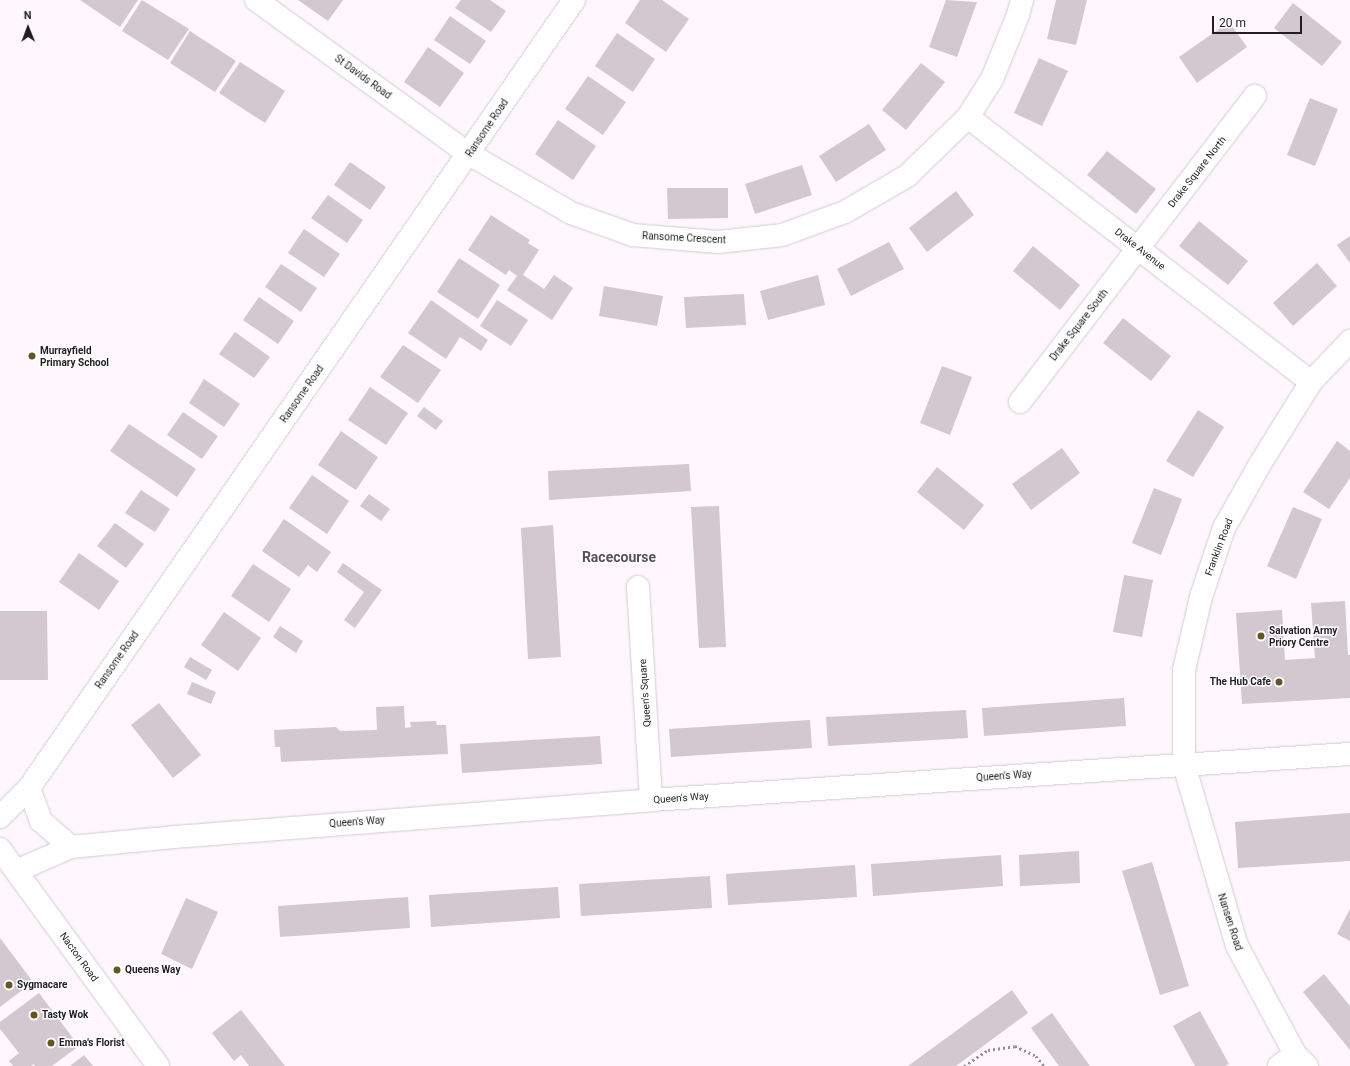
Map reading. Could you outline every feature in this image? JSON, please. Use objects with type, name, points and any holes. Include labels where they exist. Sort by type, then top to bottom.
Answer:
[{"type":"street","name":"St Davids Road","points":[[256,0],[469,154]]},
{"type":"street","name":"Ransome Road","points":[[0,818],[29,788],[469,154],[574,0]]},
{"type":"street","name":"Ransome Crescent","points":[[469,154],[578,216],[633,235],[718,242],[782,235],[845,212],[907,176],[968,117],[992,79],[1018,15],[1022,0]]},
{"type":"street","name":"Drake Square North","points":[[1138,248],[1255,96]]},
{"type":"street","name":"Drake Avenue","points":[[968,117],[1311,382]]},
{"type":"street","name":"Drake Square South","points":[[1020,402],[1138,248]]},
{"type":"street","name":"Franklin Road","points":[[1184,765],[1184,670],[1201,597],[1224,528],[1260,464],[1311,382],[1350,341]]},
{"type":"street","name":"Queen's Square","points":[[638,587],[651,800]]},
{"type":"street","name":"Queen's Way","points":[[16,871],[72,847],[174,837],[651,800],[1350,754]]},
{"type":"street","name":"Nansen Road","points":[[1184,765],[1237,946],[1294,1062]]},
{"type":"street","points":[[29,788],[41,821],[72,847]]},
{"type":"street","name":"Nacton Road","points":[[0,849],[158,1066]]},
{"type":"path","points":[[964,1066],[988,1050],[1015,1046],[1036,1056],[1044,1066]]},
{"type":"building","points":[[80,0],[138,0],[120,27]]},
{"type":"building","points":[[142,0],[189,29],[168,60],[122,31]]},
{"type":"building","points":[[298,0],[343,0],[328,21]]},
{"type":"building","points":[[461,0],[490,0],[506,11],[491,32],[455,8]]},
{"type":"building","points":[[640,0],[662,0],[689,19],[666,52],[625,23]]},
{"type":"building","points":[[946,0],[977,2],[957,57],[929,47]]},
{"type":"building","points":[[1056,0],[1087,0],[1076,45],[1047,39]]},
{"type":"building","points":[[1293,3],[1342,42],[1322,66],[1274,28]]},
{"type":"building","points":[[450,16],[486,41],[470,64],[434,40]]},
{"type":"building","points":[[1229,22],[1247,47],[1197,83],[1179,57]]},
{"type":"building","points":[[190,31],[236,61],[215,92],[170,63]]},
{"type":"building","points":[[617,33],[655,59],[633,92],[595,66]]},
{"type":"building","points":[[428,47],[464,73],[440,107],[404,82]]},
{"type":"building","points":[[1039,58],[1068,71],[1042,126],[1014,113]]},
{"type":"building","points":[[240,62],[285,91],[265,123],[219,93]]},
{"type":"building","points":[[921,63],[945,82],[906,130],[882,110]]},
{"type":"building","points":[[588,76],[626,102],[603,135],[565,109]]},
{"type":"building","points":[[1310,98],[1338,109],[1315,166],[1287,155]]},
{"type":"building","points":[[558,120],[596,146],[573,180],[535,154]]},
{"type":"building","points":[[869,124],[886,150],[836,182],[819,156]]},
{"type":"building","points":[[1107,151],[1156,189],[1136,214],[1087,175]]},
{"type":"building","points":[[350,162],[386,187],[370,210],[334,185]]},
{"type":"building","points":[[802,165],[812,195],[755,214],[745,184]]},
{"type":"building","points":[[667,188],[728,188],[728,218],[668,219]]},
{"type":"building","points":[[956,191],[974,215],[927,252],[909,228]]},
{"type":"building","points":[[328,195],[363,220],[347,243],[311,218]]},
{"type":"building","points":[[491,215],[530,240],[528,243],[539,250],[523,275],[544,289],[554,275],[573,288],[552,320],[507,290],[517,276],[509,270],[506,275],[468,250]]},
{"type":"building","points":[[1199,221],[1248,261],[1228,285],[1179,246]]},
{"type":"building","points":[[304,229],[340,254],[324,277],[288,253]]},
{"type":"building","points":[[1350,236],[1350,263],[1337,245]]},
{"type":"building","points":[[889,242],[904,269],[851,296],[837,269]]},
{"type":"building","points":[[1033,246],[1080,285],[1060,310],[1013,271]]},
{"type":"building","points":[[459,258],[500,285],[478,319],[437,292]]},
{"type":"building","points":[[1317,263],[1337,286],[1293,326],[1273,303]]},
{"type":"building","points":[[281,264],[317,288],[301,312],[265,287]]},
{"type":"building","points":[[818,275],[825,305],[768,320],[760,291]]},
{"type":"building","points":[[604,286],[663,296],[657,326],[599,316]]},
{"type":"building","points":[[744,294],[746,325],[686,328],[684,297]]},
{"type":"building","points":[[259,297],[294,321],[278,344],[243,320]]},
{"type":"building","points":[[431,300],[488,340],[481,351],[460,337],[446,359],[408,333]]},
{"type":"building","points":[[497,300],[528,320],[511,346],[480,326]]},
{"type":"building","points":[[1123,318],[1171,356],[1151,381],[1103,343]]},
{"type":"building","points":[[235,332],[270,357],[254,378],[219,354]]},
{"type":"building","points":[[403,345],[441,370],[418,403],[380,377]]},
{"type":"building","points":[[942,366],[972,377],[950,435],[920,423]]},
{"type":"building","points":[[204,379],[240,404],[224,427],[189,403]]},
{"type":"building","points":[[370,387],[408,413],[386,445],[348,420]]},
{"type":"building","points":[[424,407],[443,421],[436,430],[417,416]]},
{"type":"building","points":[[1198,410],[1224,427],[1193,477],[1166,461]]},
{"type":"building","points":[[183,412],[218,436],[202,459],[167,435]]},
{"type":"building","points":[[129,424],[196,469],[177,497],[110,451]]},
{"type":"building","points":[[341,431],[378,457],[356,490],[318,465]]},
{"type":"building","points":[[1337,441],[1350,451],[1350,478],[1329,509],[1303,492]]},
{"type":"building","points":[[1062,448],[1080,473],[1031,510],[1012,484]]},
{"type":"building","points":[[689,464],[691,491],[549,500],[548,471]]},
{"type":"building","points":[[937,467],[984,505],[964,530],[917,492]]},
{"type":"building","points":[[312,475],[349,501],[327,534],[289,508]]},
{"type":"building","points":[[1154,488],[1182,499],[1161,555],[1132,543]]},
{"type":"building","points":[[141,490],[170,509],[155,532],[125,513]]},
{"type":"building","points":[[369,494],[390,509],[381,521],[360,506]]},
{"type":"building","points":[[719,506],[726,647],[699,648],[691,507]]},
{"type":"building","points":[[1293,507],[1322,519],[1296,579],[1267,566]]},
{"type":"building","points":[[284,519],[331,552],[317,572],[308,565],[299,577],[262,551]]},
{"type":"building","points":[[115,523],[144,544],[126,568],[97,546]]},
{"type":"building","points":[[553,525],[561,657],[528,659],[521,528]]},
{"type":"building","points":[[79,553],[119,581],[99,610],[59,582]]},
{"type":"building","points":[[343,563],[382,590],[355,628],[344,620],[364,592],[337,572]]},
{"type":"building","points":[[253,564],[291,589],[269,622],[231,596]]},
{"type":"building","points":[[1124,575],[1153,580],[1142,637],[1113,632]]},
{"type":"building","points":[[1345,601],[1348,655],[1350,655],[1350,698],[1242,704],[1236,613],[1282,610],[1285,660],[1315,658],[1311,603]]},
{"type":"building","points":[[0,611],[47,611],[48,680],[0,680]]},
{"type":"building","points":[[224,612],[261,638],[238,671],[201,645]]},
{"type":"building","points":[[280,626],[303,641],[296,653],[273,637]]},
{"type":"building","points":[[190,657],[212,670],[206,680],[184,667]]},
{"type":"building","points":[[192,682],[216,692],[211,704],[187,694]]},
{"type":"building","points":[[1124,698],[1126,726],[984,736],[982,708]]},
{"type":"building","points":[[159,703],[201,755],[173,778],[131,725]]},
{"type":"building","points":[[404,706],[405,728],[411,727],[410,722],[436,721],[437,725],[446,725],[448,754],[281,762],[280,747],[275,747],[274,730],[336,727],[340,731],[377,730],[376,707]]},
{"type":"building","points":[[966,710],[968,738],[828,746],[826,717]]},
{"type":"building","points":[[810,720],[812,748],[671,757],[669,729]]},
{"type":"building","points":[[600,736],[602,764],[462,773],[460,744]]},
{"type":"building","points":[[1350,813],[1350,861],[1238,868],[1235,822]]},
{"type":"building","points":[[1079,851],[1080,883],[1020,886],[1019,855]]},
{"type":"building","points":[[1001,855],[1003,886],[873,896],[871,864]]},
{"type":"building","points":[[1152,862],[1189,986],[1160,995],[1122,871]]},
{"type":"building","points":[[855,865],[857,897],[728,905],[726,874]]},
{"type":"building","points":[[710,876],[712,908],[581,916],[579,884]]},
{"type":"building","points":[[558,887],[560,918],[431,927],[429,895]]},
{"type":"building","points":[[408,897],[410,928],[280,937],[278,906]]},
{"type":"building","points":[[186,898],[218,912],[192,969],[161,954]]},
{"type":"building","points":[[1350,909],[1350,941],[1337,934]]},
{"type":"building","points":[[0,938],[33,982],[0,1007]]},
{"type":"building","points":[[1324,974],[1350,1006],[1350,1050],[1303,992]]},
{"type":"building","points":[[1012,990],[1028,1013],[956,1066],[908,1066]]},
{"type":"building","points":[[39,993],[79,1046],[52,1066],[35,1066],[34,1064],[31,1066],[13,1066],[9,1061],[19,1053],[0,1029],[0,1022]]},
{"type":"building","points":[[241,1010],[285,1066],[249,1066],[241,1055],[234,1061],[212,1033]]},
{"type":"building","points":[[1200,1011],[1229,1064],[1225,1066],[1195,1066],[1173,1026]]},
{"type":"building","points":[[1052,1013],[1090,1066],[1059,1066],[1031,1028]]},
{"type":"building","points":[[84,1055],[93,1066],[70,1066]]},
{"type":"place","name":"Murrayfield Primary School","points":[[32,356]]},
{"type":"place","name":"Salvation Army Priory Centre","points":[[1261,636]]},
{"type":"place","name":"The Hub Cafe","points":[[1279,682]]},
{"type":"place","name":"Queens Way","points":[[117,970]]},
{"type":"place","name":"Sygmacare","points":[[9,985]]},
{"type":"place","name":"Tasty Wok","points":[[34,1015]]},
{"type":"place","name":"Emma's Florist","points":[[51,1043]]},
{"type":"district","name":"Racecourse","points":[[619,557]]}]
